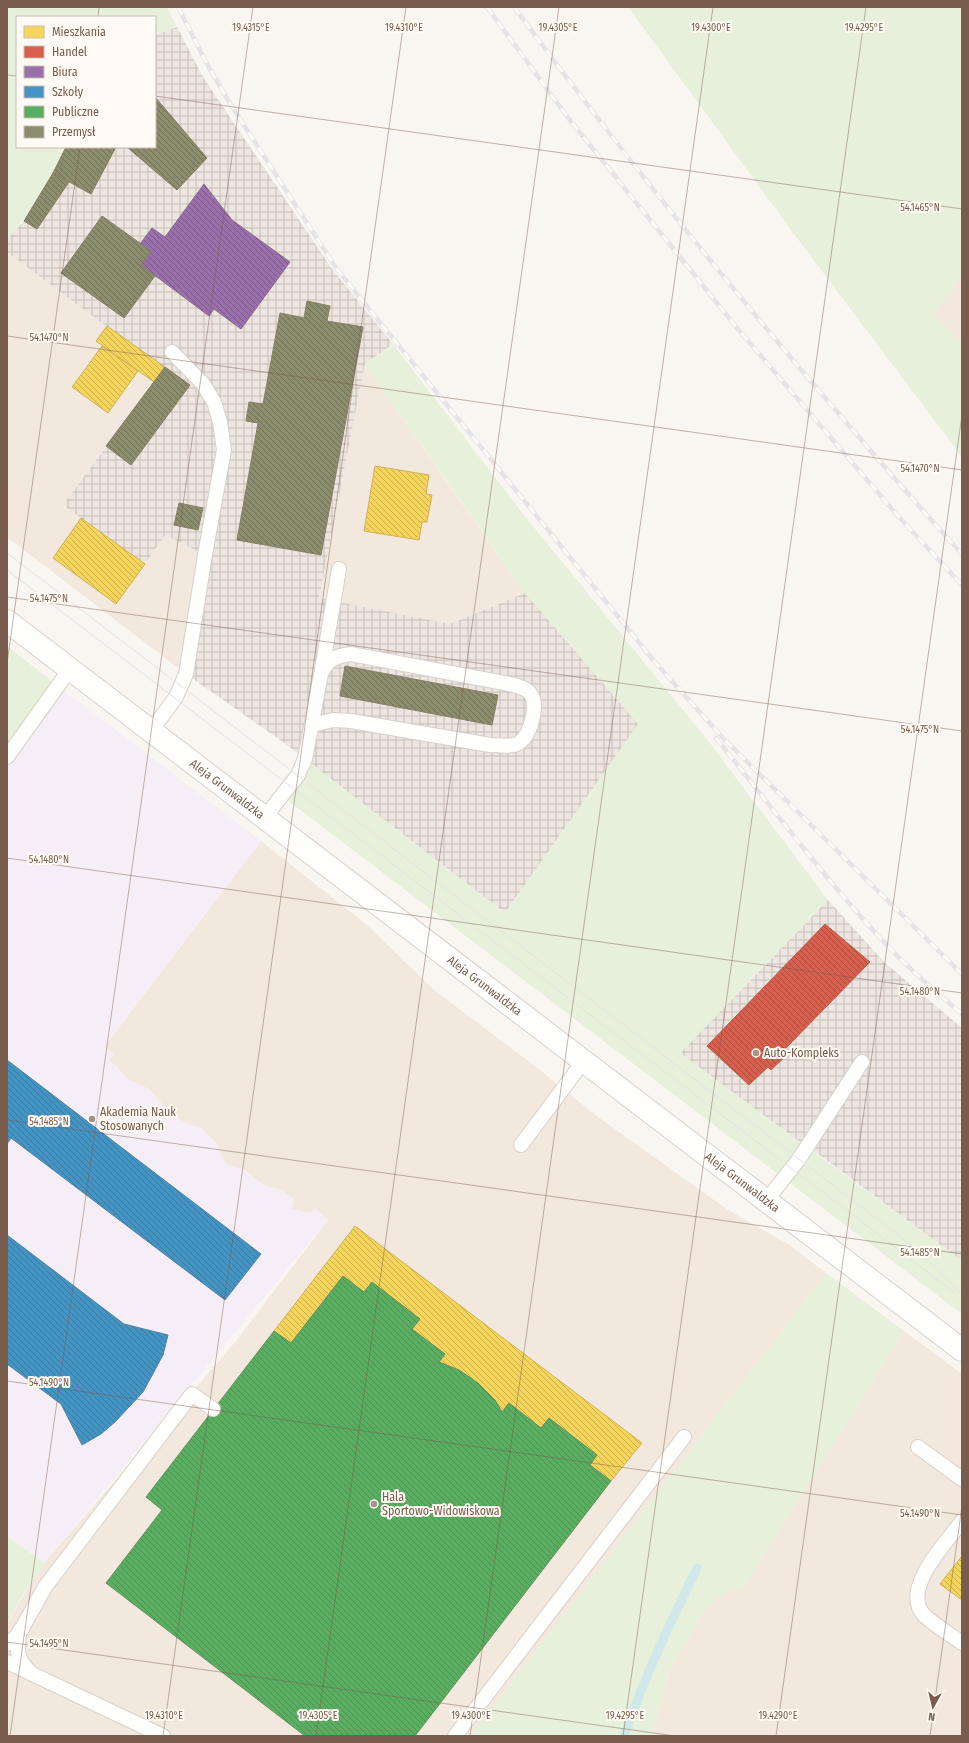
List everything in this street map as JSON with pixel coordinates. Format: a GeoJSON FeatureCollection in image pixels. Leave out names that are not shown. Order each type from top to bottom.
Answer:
{"type":"FeatureCollection","features":[{"type":"Feature","properties":{"kind":"main road","name":"Aleja Grunwaldzka"},"geometry":{"type":"LineString","coordinates":[[7,621],[962,1350]]}},
{"type":"Feature","properties":{"kind":"lane"},"geometry":{"type":"LineString","coordinates":[[151,731],[176,697],[186,674],[224,450],[220,422],[214,402],[203,384],[172,352]]}},
{"type":"Feature","properties":{"kind":"lane"},"geometry":{"type":"LineString","coordinates":[[265,817],[298,775],[304,759],[312,725],[339,569]]}},
{"type":"Feature","properties":{"kind":"lane"},"geometry":{"type":"LineString","coordinates":[[312,725],[333,720],[351,721],[490,745],[508,746],[520,743],[526,736],[532,720],[534,702],[531,694],[526,689],[514,685],[351,654],[331,659],[325,665],[321,674]]}},
{"type":"Feature","properties":{"kind":"lane"},"geometry":{"type":"LineString","coordinates":[[7,757],[70,669]]}},
{"type":"Feature","properties":{"kind":"lane"},"geometry":{"type":"LineString","coordinates":[[521,1145],[583,1062]]}},
{"type":"Feature","properties":{"kind":"lane"},"geometry":{"type":"LineString","coordinates":[[766,1201],[799,1159],[862,1062]]}},
{"type":"Feature","properties":{"kind":"lane"},"geometry":{"type":"LineString","coordinates":[[7,1644],[13,1640],[20,1630],[45,1587],[192,1394],[214,1409]]}},
{"type":"Feature","properties":{"kind":"lane"},"geometry":{"type":"LineString","coordinates":[[454,1736],[684,1437]]}},
{"type":"Feature","properties":{"kind":"lane"},"geometry":{"type":"LineString","coordinates":[[918,1447],[962,1479]]}},
{"type":"Feature","properties":{"kind":"lane"},"geometry":{"type":"LineString","coordinates":[[962,1521],[925,1571],[918,1586],[918,1596],[919,1605],[924,1615],[962,1643]]}},
{"type":"Feature","properties":{"kind":"lane"},"geometry":{"type":"LineString","coordinates":[[20,1630],[18,1655],[23,1665],[32,1674]]}},
{"type":"Feature","properties":{"kind":"lane"},"geometry":{"type":"LineString","coordinates":[[7,1662],[163,1736]]}},
{"type":"Feature","properties":{"kind":"shaded area"},"geometry":{"type":"Polygon","coordinates":[[[177,27],[203,77],[332,269],[393,344],[365,364],[319,598],[450,624],[525,593],[639,724],[505,913],[283,742],[186,674],[205,555],[165,535],[145,564],[63,505],[154,382],[96,341],[106,326],[7,252],[7,239],[24,221],[53,173],[66,148],[156,148],[156,35],[177,27]]]}},
{"type":"Feature","properties":{"kind":"shaded area"},"geometry":{"type":"Polygon","coordinates":[[[7,252],[107,326],[96,341],[154,382],[63,505],[145,564],[165,535],[205,555],[186,674],[7,537],[7,252]]]}},
{"type":"Feature","properties":{"kind":"shaded area"},"geometry":{"type":"Polygon","coordinates":[[[962,274],[962,342],[933,315],[962,274]]]}},
{"type":"Feature","properties":{"kind":"shaded area"},"geometry":{"type":"Polygon","coordinates":[[[365,364],[525,593],[450,624],[319,598],[365,364]]]}},
{"type":"Feature","properties":{"kind":"shaded area","name":"Akademia Nauk Stosowanych"},"geometry":{"type":"Polygon","coordinates":[[[58,686],[261,841],[104,1046],[114,1054],[109,1061],[116,1066],[127,1079],[149,1089],[161,1103],[166,1112],[189,1125],[200,1127],[218,1146],[223,1159],[229,1166],[243,1169],[265,1186],[282,1190],[294,1199],[292,1209],[310,1213],[315,1208],[328,1220],[44,1563],[7,1536],[7,757],[58,686]]]}},
{"type":"Feature","properties":{"kind":"shaded area"},"geometry":{"type":"Polygon","coordinates":[[[261,841],[367,925],[434,990],[535,1066],[598,1117],[728,1210],[788,1244],[826,1273],[470,1736],[7,1736],[7,1625],[20,1601],[44,1563],[236,1341],[328,1220],[310,1213],[292,1209],[292,1205],[282,1190],[265,1186],[243,1169],[229,1167],[223,1159],[218,1146],[200,1127],[189,1125],[166,1112],[161,1103],[149,1089],[127,1079],[116,1066],[109,1061],[104,1047],[261,841]]]}},
{"type":"Feature","properties":{"kind":"shaded area"},"geometry":{"type":"Polygon","coordinates":[[[828,900],[884,962],[962,1028],[962,1261],[680,1053],[828,900]]]}},
{"type":"Feature","properties":{"kind":"shaded area"},"geometry":{"type":"Polygon","coordinates":[[[904,1331],[962,1374],[962,1736],[651,1736],[671,1667],[706,1607],[725,1592],[744,1586],[904,1331]]]}},
{"type":"Feature","properties":{"kind":"green space"},"geometry":{"type":"Polygon","coordinates":[[[7,7],[167,7],[177,27],[156,35],[156,16],[16,16],[16,148],[65,148],[32,207],[7,239],[7,7]]]}},
{"type":"Feature","properties":{"kind":"green space"},"geometry":{"type":"Polygon","coordinates":[[[628,7],[962,7],[962,274],[933,315],[962,342],[962,457],[791,230],[628,7]]]}},
{"type":"Feature","properties":{"kind":"green space"},"geometry":{"type":"Polygon","coordinates":[[[393,344],[523,514],[709,742],[828,900],[680,1053],[962,1261],[962,1314],[282,796],[305,759],[505,913],[638,724],[525,593],[365,364],[393,344]]]}},
{"type":"Feature","properties":{"kind":"green space"},"geometry":{"type":"Polygon","coordinates":[[[7,646],[58,686],[7,757],[7,646]]]}},
{"type":"Feature","properties":{"kind":"green space"},"geometry":{"type":"Polygon","coordinates":[[[826,1273],[904,1331],[744,1586],[725,1592],[706,1607],[671,1667],[651,1736],[470,1736],[826,1273]]]}},
{"type":"Feature","properties":{"kind":"green space"},"geometry":{"type":"Polygon","coordinates":[[[7,1536],[44,1563],[19,1601],[7,1625],[7,1536]]]}},
{"type":"Feature","properties":{"kind":"building: Mieszkania"},"geometry":{"type":"Polygon","coordinates":[[[107,326],[165,367],[154,382],[96,341],[107,326]]]}},
{"type":"Feature","properties":{"kind":"building: Mieszkania"},"geometry":{"type":"Polygon","coordinates":[[[102,346],[138,371],[108,413],[72,387],[102,346]]]}},
{"type":"Feature","properties":{"kind":"building: Mieszkania"},"geometry":{"type":"Polygon","coordinates":[[[375,466],[429,475],[426,494],[432,495],[427,522],[422,522],[419,540],[364,531],[375,466]]]}},
{"type":"Feature","properties":{"kind":"building: Mieszkania"},"geometry":{"type":"Polygon","coordinates":[[[81,518],[145,564],[116,604],[53,558],[81,518]]]}},
{"type":"Feature","properties":{"kind":"building: Mieszkania"},"geometry":{"type":"Polygon","coordinates":[[[355,1226],[642,1443],[611,1481],[590,1465],[597,1455],[549,1418],[541,1428],[509,1403],[502,1412],[495,1400],[478,1383],[459,1370],[439,1362],[445,1354],[412,1329],[420,1319],[372,1282],[364,1292],[343,1276],[291,1343],[274,1331],[355,1226]]]}},
{"type":"Feature","properties":{"kind":"building: Mieszkania"},"geometry":{"type":"Polygon","coordinates":[[[962,1556],[962,1600],[940,1584],[962,1556]]]}},
{"type":"Feature","properties":{"kind":"building: Handel"},"geometry":{"type":"Polygon","coordinates":[[[825,924],[870,962],[785,1049],[789,1053],[771,1070],[768,1067],[749,1085],[707,1046],[825,924]]]}},
{"type":"Feature","properties":{"kind":"building: Biura"},"geometry":{"type":"Polygon","coordinates":[[[204,184],[232,220],[290,262],[241,329],[214,309],[209,316],[141,265],[151,251],[140,244],[152,228],[165,237],[204,184]]]}},
{"type":"Feature","properties":{"kind":"building: Szkoły"},"geometry":{"type":"Polygon","coordinates":[[[7,1060],[261,1254],[225,1300],[11,1138],[7,1144],[7,1060]]]}},
{"type":"Feature","properties":{"kind":"building: Szkoły"},"geometry":{"type":"Polygon","coordinates":[[[7,1235],[124,1324],[168,1335],[163,1355],[143,1392],[115,1422],[101,1434],[82,1445],[61,1404],[7,1364],[7,1235]]]}},
{"type":"Feature","properties":{"kind":"building: Publiczne","name":"Hala Sportowo-Widowiskowa"},"geometry":{"type":"Polygon","coordinates":[[[343,1276],[364,1292],[372,1282],[420,1319],[412,1329],[445,1354],[439,1362],[459,1370],[478,1383],[495,1400],[502,1412],[509,1403],[541,1428],[549,1418],[597,1455],[590,1465],[611,1481],[415,1736],[305,1736],[106,1583],[162,1510],[146,1497],[274,1331],[291,1343],[343,1276]]]}},
{"type":"Feature","properties":{"kind":"building: Przemysł"},"geometry":{"type":"Polygon","coordinates":[[[156,98],[207,158],[177,190],[128,148],[156,148],[156,98]]]}},
{"type":"Feature","properties":{"kind":"building: Przemysł"},"geometry":{"type":"Polygon","coordinates":[[[66,148],[115,148],[91,194],[53,173],[66,148]]]}},
{"type":"Feature","properties":{"kind":"building: Przemysł"},"geometry":{"type":"Polygon","coordinates":[[[53,173],[69,182],[37,229],[24,221],[53,173]]]}},
{"type":"Feature","properties":{"kind":"building: Przemysł"},"geometry":{"type":"Polygon","coordinates":[[[102,216],[151,251],[141,265],[155,276],[124,318],[61,273],[102,216]]]}},
{"type":"Feature","properties":{"kind":"building: Przemysł"},"geometry":{"type":"Polygon","coordinates":[[[307,301],[330,306],[327,321],[363,327],[321,555],[237,540],[258,423],[246,421],[249,402],[263,404],[280,313],[304,318],[307,301]]]}},
{"type":"Feature","properties":{"kind":"building: Przemysł"},"geometry":{"type":"Polygon","coordinates":[[[165,367],[190,385],[131,465],[106,446],[165,367]]]}},
{"type":"Feature","properties":{"kind":"building: Przemysł"},"geometry":{"type":"Polygon","coordinates":[[[179,503],[203,508],[198,530],[174,525],[179,503]]]}},
{"type":"Feature","properties":{"kind":"building: Przemysł"},"geometry":{"type":"Polygon","coordinates":[[[345,666],[498,695],[492,725],[340,696],[345,666]]]}},
{"type":"Feature","properties":{"kind":"waterway"},"geometry":{"type":"LineString","coordinates":[[624,1736],[658,1651],[697,1568]]}},
{"type":"Feature","properties":{"kind":"tram line"},"geometry":{"type":"LineString","coordinates":[[7,553],[893,1231],[919,1252],[962,1294]]}},
{"type":"Feature","properties":{"kind":"tram line"},"geometry":{"type":"LineString","coordinates":[[7,570],[955,1293]]}},
{"type":"Feature","properties":{"kind":"railway"},"geometry":{"type":"LineString","coordinates":[[178,7],[207,64],[231,105],[336,268],[654,661],[722,737],[962,974]]}},
{"type":"Feature","properties":{"kind":"railway"},"geometry":{"type":"LineString","coordinates":[[487,7],[569,119],[737,328],[898,516],[962,585]]}},
{"type":"Feature","properties":{"kind":"railway"},"geometry":{"type":"LineString","coordinates":[[514,7],[630,160],[710,260],[833,407],[913,500],[962,554]]}},
{"type":"Feature","properties":{"kind":"railway"},"geometry":{"type":"LineString","coordinates":[[716,738],[840,893],[862,918],[903,961],[962,1014]]}},
{"type":"Feature","properties":{"kind":"place","name":"Auto-Kompleks"},"geometry":{"type":"Point","coordinates":[756,1053]}},
{"type":"Feature","properties":{"kind":"place","name":"Akademia Nauk Stosowanych"},"geometry":{"type":"Point","coordinates":[92,1119]}},
{"type":"Feature","properties":{"kind":"place","name":"Hala Sportowo-Widowiskowa"},"geometry":{"type":"Point","coordinates":[374,1504]}}]}
